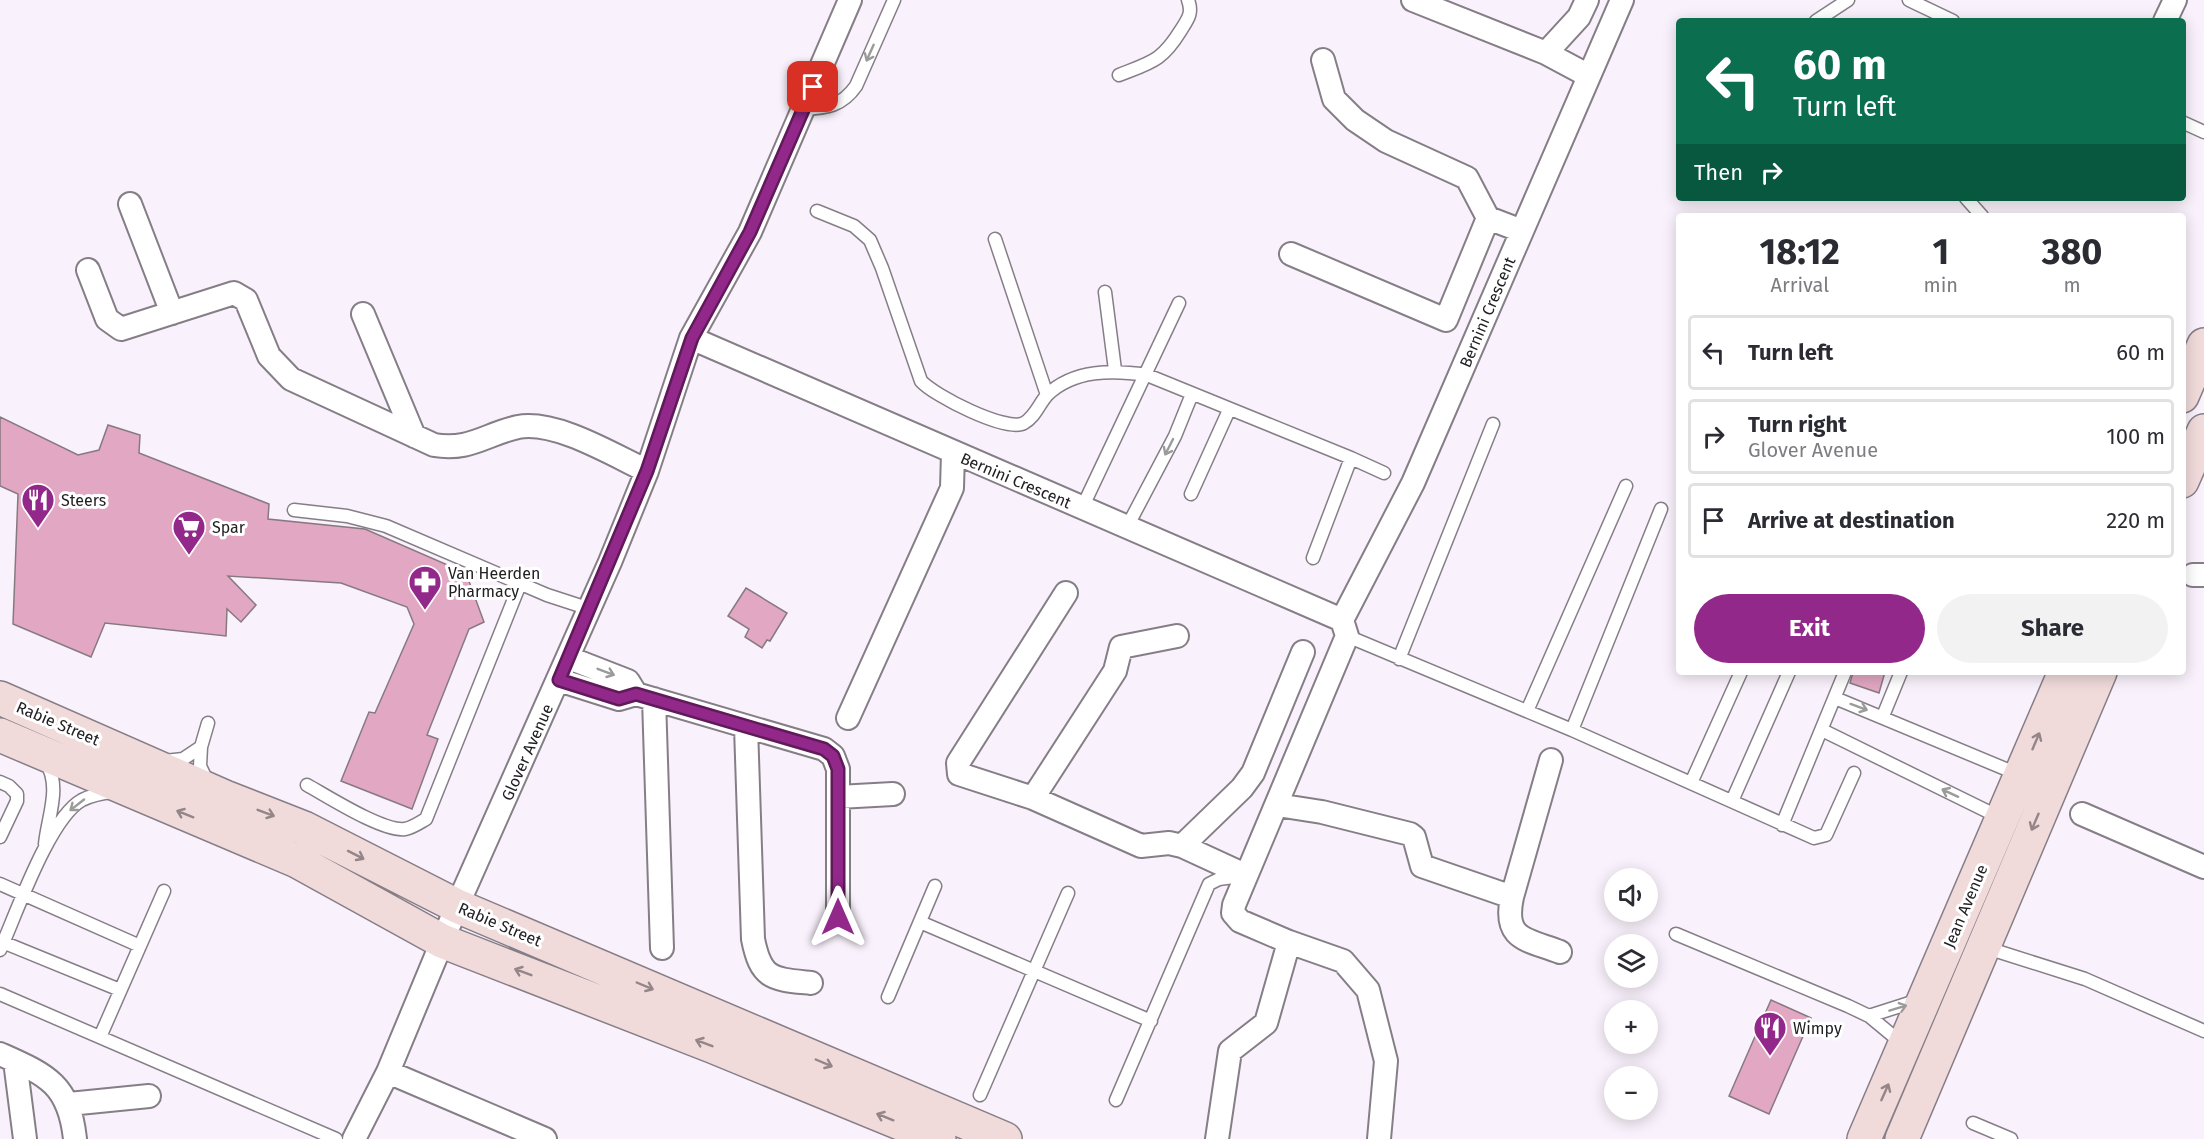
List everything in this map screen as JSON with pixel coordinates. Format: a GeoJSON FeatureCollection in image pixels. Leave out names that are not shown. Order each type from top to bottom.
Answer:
{"type":"FeatureCollection","features":[{"type":"Feature","properties":{"kind":"main road"},"geometry":{"type":"LineString","coordinates":[[2186,472],[2204,431]]}},
{"type":"Feature","properties":{"kind":"main road","name":"Jean Avenue"},"geometry":{"type":"LineString","coordinates":[[1864,1139],[2064,675]]}},
{"type":"Feature","properties":{"kind":"main road","name":"Jean Avenue"},"geometry":{"type":"LineString","coordinates":[[1902,1139],[2099,675]]}},
{"type":"Feature","properties":{"kind":"main road","name":"Rabie Street"},"geometry":{"type":"LineString","coordinates":[[0,698],[225,797],[304,828],[457,906],[1005,1139]]}},
{"type":"Feature","properties":{"kind":"main road","name":"Rabie Street"},"geometry":{"type":"LineString","coordinates":[[0,735],[297,861],[442,941],[712,1046],[939,1139]]}},
{"type":"Feature","properties":{"kind":"main road"},"geometry":{"type":"LineString","coordinates":[[1905,1046],[1914,1046],[1922,1039],[1959,957],[1982,946]]}},
{"type":"Feature","properties":{"kind":"street","name":"Glover Avenue"},"geometry":{"type":"LineString","coordinates":[[354,1139],[388,1071],[457,906],[590,609],[647,471],[692,338],[750,232],[850,0]]}},
{"type":"Feature","properties":{"kind":"street"},"geometry":{"type":"LineString","coordinates":[[1413,0],[1546,53],[1589,76]]}},
{"type":"Feature","properties":{"kind":"street"},"geometry":{"type":"LineString","coordinates":[[1546,53],[1580,17],[1587,0]]}},
{"type":"Feature","properties":{"kind":"street","name":"Bernini Crescent"},"geometry":{"type":"LineString","coordinates":[[1289,942],[1240,921],[1233,913],[1234,905],[1277,805],[1344,628],[1413,483],[1622,0]]}},
{"type":"Feature","properties":{"kind":"street"},"geometry":{"type":"LineString","coordinates":[[2166,18],[2175,0]]}},
{"type":"Feature","properties":{"kind":"street"},"geometry":{"type":"LineString","coordinates":[[1323,60],[1334,99],[1355,120],[1386,141],[1467,178],[1488,218],[1522,231]]}},
{"type":"Feature","properties":{"kind":"street"},"geometry":{"type":"LineString","coordinates":[[130,204],[172,313]]}},
{"type":"Feature","properties":{"kind":"street"},"geometry":{"type":"LineString","coordinates":[[1291,254],[1446,320],[1488,218]]}},
{"type":"Feature","properties":{"kind":"street"},"geometry":{"type":"LineString","coordinates":[[88,270],[107,319],[116,327],[127,328],[234,293],[242,295],[269,356],[291,379],[414,436],[449,447],[468,446],[519,427],[540,427],[558,430],[647,471]]}},
{"type":"Feature","properties":{"kind":"street"},"geometry":{"type":"LineString","coordinates":[[363,314],[414,436]]}},
{"type":"Feature","properties":{"kind":"street","name":"Bernini Crescent"},"geometry":{"type":"LineString","coordinates":[[692,338],[1127,527],[1344,628]]}},
{"type":"Feature","properties":{"kind":"street"},"geometry":{"type":"LineString","coordinates":[[848,718],[952,488],[953,453]]}},
{"type":"Feature","properties":{"kind":"street"},"geometry":{"type":"LineString","coordinates":[[1066,593],[956,770],[959,774],[1033,798],[1142,846],[1169,843],[1182,846],[1245,875]]}},
{"type":"Feature","properties":{"kind":"street"},"geometry":{"type":"LineString","coordinates":[[1033,798],[1115,671],[1121,647],[1177,636]]}},
{"type":"Feature","properties":{"kind":"street"},"geometry":{"type":"LineString","coordinates":[[1182,846],[1242,788],[1253,773],[1303,652]]}},
{"type":"Feature","properties":{"kind":"street"},"geometry":{"type":"LineString","coordinates":[[569,658],[628,681],[645,697],[662,948]]}},
{"type":"Feature","properties":{"kind":"street"},"geometry":{"type":"LineString","coordinates":[[559,680],[619,699],[645,697],[824,749],[833,756],[838,769],[838,917]]}},
{"type":"Feature","properties":{"kind":"street"},"geometry":{"type":"LineString","coordinates":[[747,727],[753,939],[758,960],[765,973],[776,980],[811,983]]}},
{"type":"Feature","properties":{"kind":"street"},"geometry":{"type":"LineString","coordinates":[[1551,760],[1509,910],[1511,928],[1516,936],[1560,952]]}},
{"type":"Feature","properties":{"kind":"street"},"geometry":{"type":"LineString","coordinates":[[838,797],[893,794]]}},
{"type":"Feature","properties":{"kind":"street"},"geometry":{"type":"LineString","coordinates":[[1277,805],[1322,812],[1410,834],[1414,837],[1422,866],[1512,897]]}},
{"type":"Feature","properties":{"kind":"street"},"geometry":{"type":"LineString","coordinates":[[2082,814],[2204,867]]}},
{"type":"Feature","properties":{"kind":"street"},"geometry":{"type":"LineString","coordinates":[[1217,1139],[1230,1051],[1266,1023],[1289,942],[1343,961],[1368,990],[1386,1061],[1379,1139]]}},
{"type":"Feature","properties":{"kind":"street"},"geometry":{"type":"LineString","coordinates":[[8,1058],[35,1070],[52,1082],[69,1104],[75,1139]]}},
{"type":"Feature","properties":{"kind":"street"},"geometry":{"type":"LineString","coordinates":[[8,1058],[25,1139]]}},
{"type":"Feature","properties":{"kind":"street"},"geometry":{"type":"LineString","coordinates":[[388,1071],[405,1081],[545,1139]]}},
{"type":"Feature","properties":{"kind":"street"},"geometry":{"type":"LineString","coordinates":[[69,1104],[149,1096]]}},
{"type":"Feature","properties":{"kind":"lane"},"geometry":{"type":"LineString","coordinates":[[803,109],[839,104],[847,98],[856,86],[894,0]]}},
{"type":"Feature","properties":{"kind":"lane"},"geometry":{"type":"LineString","coordinates":[[1119,75],[1153,61],[1170,48],[1190,16],[1188,0]]}},
{"type":"Feature","properties":{"kind":"lane"},"geometry":{"type":"LineString","coordinates":[[1821,18],[1848,0]]}},
{"type":"Feature","properties":{"kind":"lane"},"geometry":{"type":"LineString","coordinates":[[1909,0],[1947,18]]}},
{"type":"Feature","properties":{"kind":"lane"},"geometry":{"type":"LineString","coordinates":[[2186,124],[2204,132]]}},
{"type":"Feature","properties":{"kind":"lane"},"geometry":{"type":"LineString","coordinates":[[1969,201],[1979,213]]}},
{"type":"Feature","properties":{"kind":"lane"},"geometry":{"type":"LineString","coordinates":[[817,211],[854,226],[870,240],[882,268],[915,365],[928,390],[1011,426],[1023,424],[1034,414],[1047,395],[1073,380],[1115,370],[1147,375],[1384,473]]}},
{"type":"Feature","properties":{"kind":"lane"},"geometry":{"type":"LineString","coordinates":[[995,239],[1047,395]]}},
{"type":"Feature","properties":{"kind":"lane"},"geometry":{"type":"LineString","coordinates":[[1105,292],[1115,370]]}},
{"type":"Feature","properties":{"kind":"lane"},"geometry":{"type":"LineString","coordinates":[[1082,508],[1147,375],[1179,303]]}},
{"type":"Feature","properties":{"kind":"lane"},"geometry":{"type":"LineString","coordinates":[[1127,527],[1175,436],[1192,394]]}},
{"type":"Feature","properties":{"kind":"lane"},"geometry":{"type":"LineString","coordinates":[[1191,494],[1230,410]]}},
{"type":"Feature","properties":{"kind":"lane"},"geometry":{"type":"LineString","coordinates":[[1399,659],[1493,424]]}},
{"type":"Feature","properties":{"kind":"lane"},"geometry":{"type":"LineString","coordinates":[[1312,558],[1351,458]]}},
{"type":"Feature","properties":{"kind":"lane"},"geometry":{"type":"LineString","coordinates":[[1527,711],[1626,486]]}},
{"type":"Feature","properties":{"kind":"lane"},"geometry":{"type":"LineString","coordinates":[[1572,730],[1661,509]]}},
{"type":"Feature","properties":{"kind":"lane"},"geometry":{"type":"LineString","coordinates":[[294,510],[346,516],[386,526],[520,584],[590,609]]}},
{"type":"Feature","properties":{"kind":"lane"},"geometry":{"type":"LineString","coordinates":[[307,785],[346,808],[393,829],[405,829],[426,819],[520,584]]}},
{"type":"Feature","properties":{"kind":"lane"},"geometry":{"type":"LineString","coordinates":[[1344,628],[1399,659],[1572,730],[1814,838],[1827,835],[1854,773]]}},
{"type":"Feature","properties":{"kind":"lane"},"geometry":{"type":"LineString","coordinates":[[1691,783],[1740,675]]}},
{"type":"Feature","properties":{"kind":"lane"},"geometry":{"type":"LineString","coordinates":[[1732,801],[1788,675]]}},
{"type":"Feature","properties":{"kind":"lane"},"geometry":{"type":"LineString","coordinates":[[1782,825],[1844,675]]}},
{"type":"Feature","properties":{"kind":"lane"},"geometry":{"type":"LineString","coordinates":[[1883,716],[1900,675]]}},
{"type":"Feature","properties":{"kind":"lane"},"geometry":{"type":"LineString","coordinates":[[1835,698],[1883,716],[1929,739],[2021,775]]}},
{"type":"Feature","properties":{"kind":"lane"},"geometry":{"type":"LineString","coordinates":[[208,723],[201,747],[200,766],[205,779],[225,797]]}},
{"type":"Feature","properties":{"kind":"lane"},"geometry":{"type":"LineString","coordinates":[[1822,730],[2002,818]]}},
{"type":"Feature","properties":{"kind":"lane"},"geometry":{"type":"LineString","coordinates":[[106,744],[171,761],[183,759],[201,747]]}},
{"type":"Feature","properties":{"kind":"lane"},"geometry":{"type":"LineString","coordinates":[[40,753],[54,781],[54,796],[44,849]]}},
{"type":"Feature","properties":{"kind":"lane"},"geometry":{"type":"LineString","coordinates":[[0,782],[9,786],[17,794],[17,801],[0,837]]}},
{"type":"Feature","properties":{"kind":"lane"},"geometry":{"type":"LineString","coordinates":[[120,990],[1,945],[25,896],[44,849],[66,814],[80,801],[99,793],[129,791]]}},
{"type":"Feature","properties":{"kind":"lane"},"geometry":{"type":"LineString","coordinates":[[1116,1100],[1209,884],[1219,879],[1245,875]]}},
{"type":"Feature","properties":{"kind":"lane"},"geometry":{"type":"LineString","coordinates":[[0,884],[140,946]]}},
{"type":"Feature","properties":{"kind":"lane"},"geometry":{"type":"LineString","coordinates":[[888,997],[935,885]]}},
{"type":"Feature","properties":{"kind":"lane"},"geometry":{"type":"LineString","coordinates":[[100,1037],[164,891]]}},
{"type":"Feature","properties":{"kind":"lane"},"geometry":{"type":"LineString","coordinates":[[980,1095],[1068,893]]}},
{"type":"Feature","properties":{"kind":"lane"},"geometry":{"type":"LineString","coordinates":[[920,922],[1150,1022]]}},
{"type":"Feature","properties":{"kind":"lane"},"geometry":{"type":"LineString","coordinates":[[1676,934],[1869,1016],[1905,1046]]}},
{"type":"Feature","properties":{"kind":"lane"},"geometry":{"type":"LineString","coordinates":[[1982,946],[2085,979],[2204,1031]]}},
{"type":"Feature","properties":{"kind":"lane"},"geometry":{"type":"LineString","coordinates":[[0,994],[336,1139]]}},
{"type":"Feature","properties":{"kind":"lane"},"geometry":{"type":"LineString","coordinates":[[1869,1016],[1926,998]]}},
{"type":"Feature","properties":{"kind":"lane"},"geometry":{"type":"LineString","coordinates":[[1973,1123],[2011,1139]]}},
{"type":"Feature","properties":{"kind":"building"},"geometry":{"type":"Polygon","coordinates":[[[0,417],[78,455],[99,450],[108,425],[140,435],[139,453],[269,504],[268,519],[365,529],[466,573],[484,622],[469,629],[427,735],[438,739],[412,809],[341,781],[369,712],[375,713],[414,624],[407,607],[341,583],[228,576],[256,605],[241,622],[227,609],[226,636],[105,623],[91,657],[13,624],[18,494],[0,486],[0,417]]]}},
{"type":"Feature","properties":{"kind":"building"},"geometry":{"type":"Polygon","coordinates":[[[746,588],[787,613],[770,641],[767,640],[762,648],[745,637],[749,629],[728,616],[746,588]]]}},
{"type":"Feature","properties":{"kind":"building"},"geometry":{"type":"Polygon","coordinates":[[[1852,675],[1884,675],[1879,693],[1850,683],[1852,675]]]}},
{"type":"Feature","properties":{"kind":"building","name":"Wimpy"},"geometry":{"type":"Polygon","coordinates":[[[1771,1000],[1811,1018],[1769,1114],[1729,1096],[1771,1000]]]}},
{"type":"Feature","properties":{"kind":"place","name":"Steers"},"geometry":{"type":"Point","coordinates":[38,529]}},
{"type":"Feature","properties":{"kind":"place","name":"Spar"},"geometry":{"type":"Point","coordinates":[189,556]}},
{"type":"Feature","properties":{"kind":"place","name":"Van Heerden Pharmacy"},"geometry":{"type":"Point","coordinates":[425,611]}},
{"type":"Feature","properties":{"kind":"place","name":"Wimpy"},"geometry":{"type":"Point","coordinates":[1770,1057]}},
{"type":"Feature","properties":{"kind":"route"},"geometry":{"type":"LineString","coordinates":[[813,87],[750,232],[692,338],[647,471],[559,680],[619,699],[636,694],[824,749],[833,756],[838,769],[838,917]]}}]}
